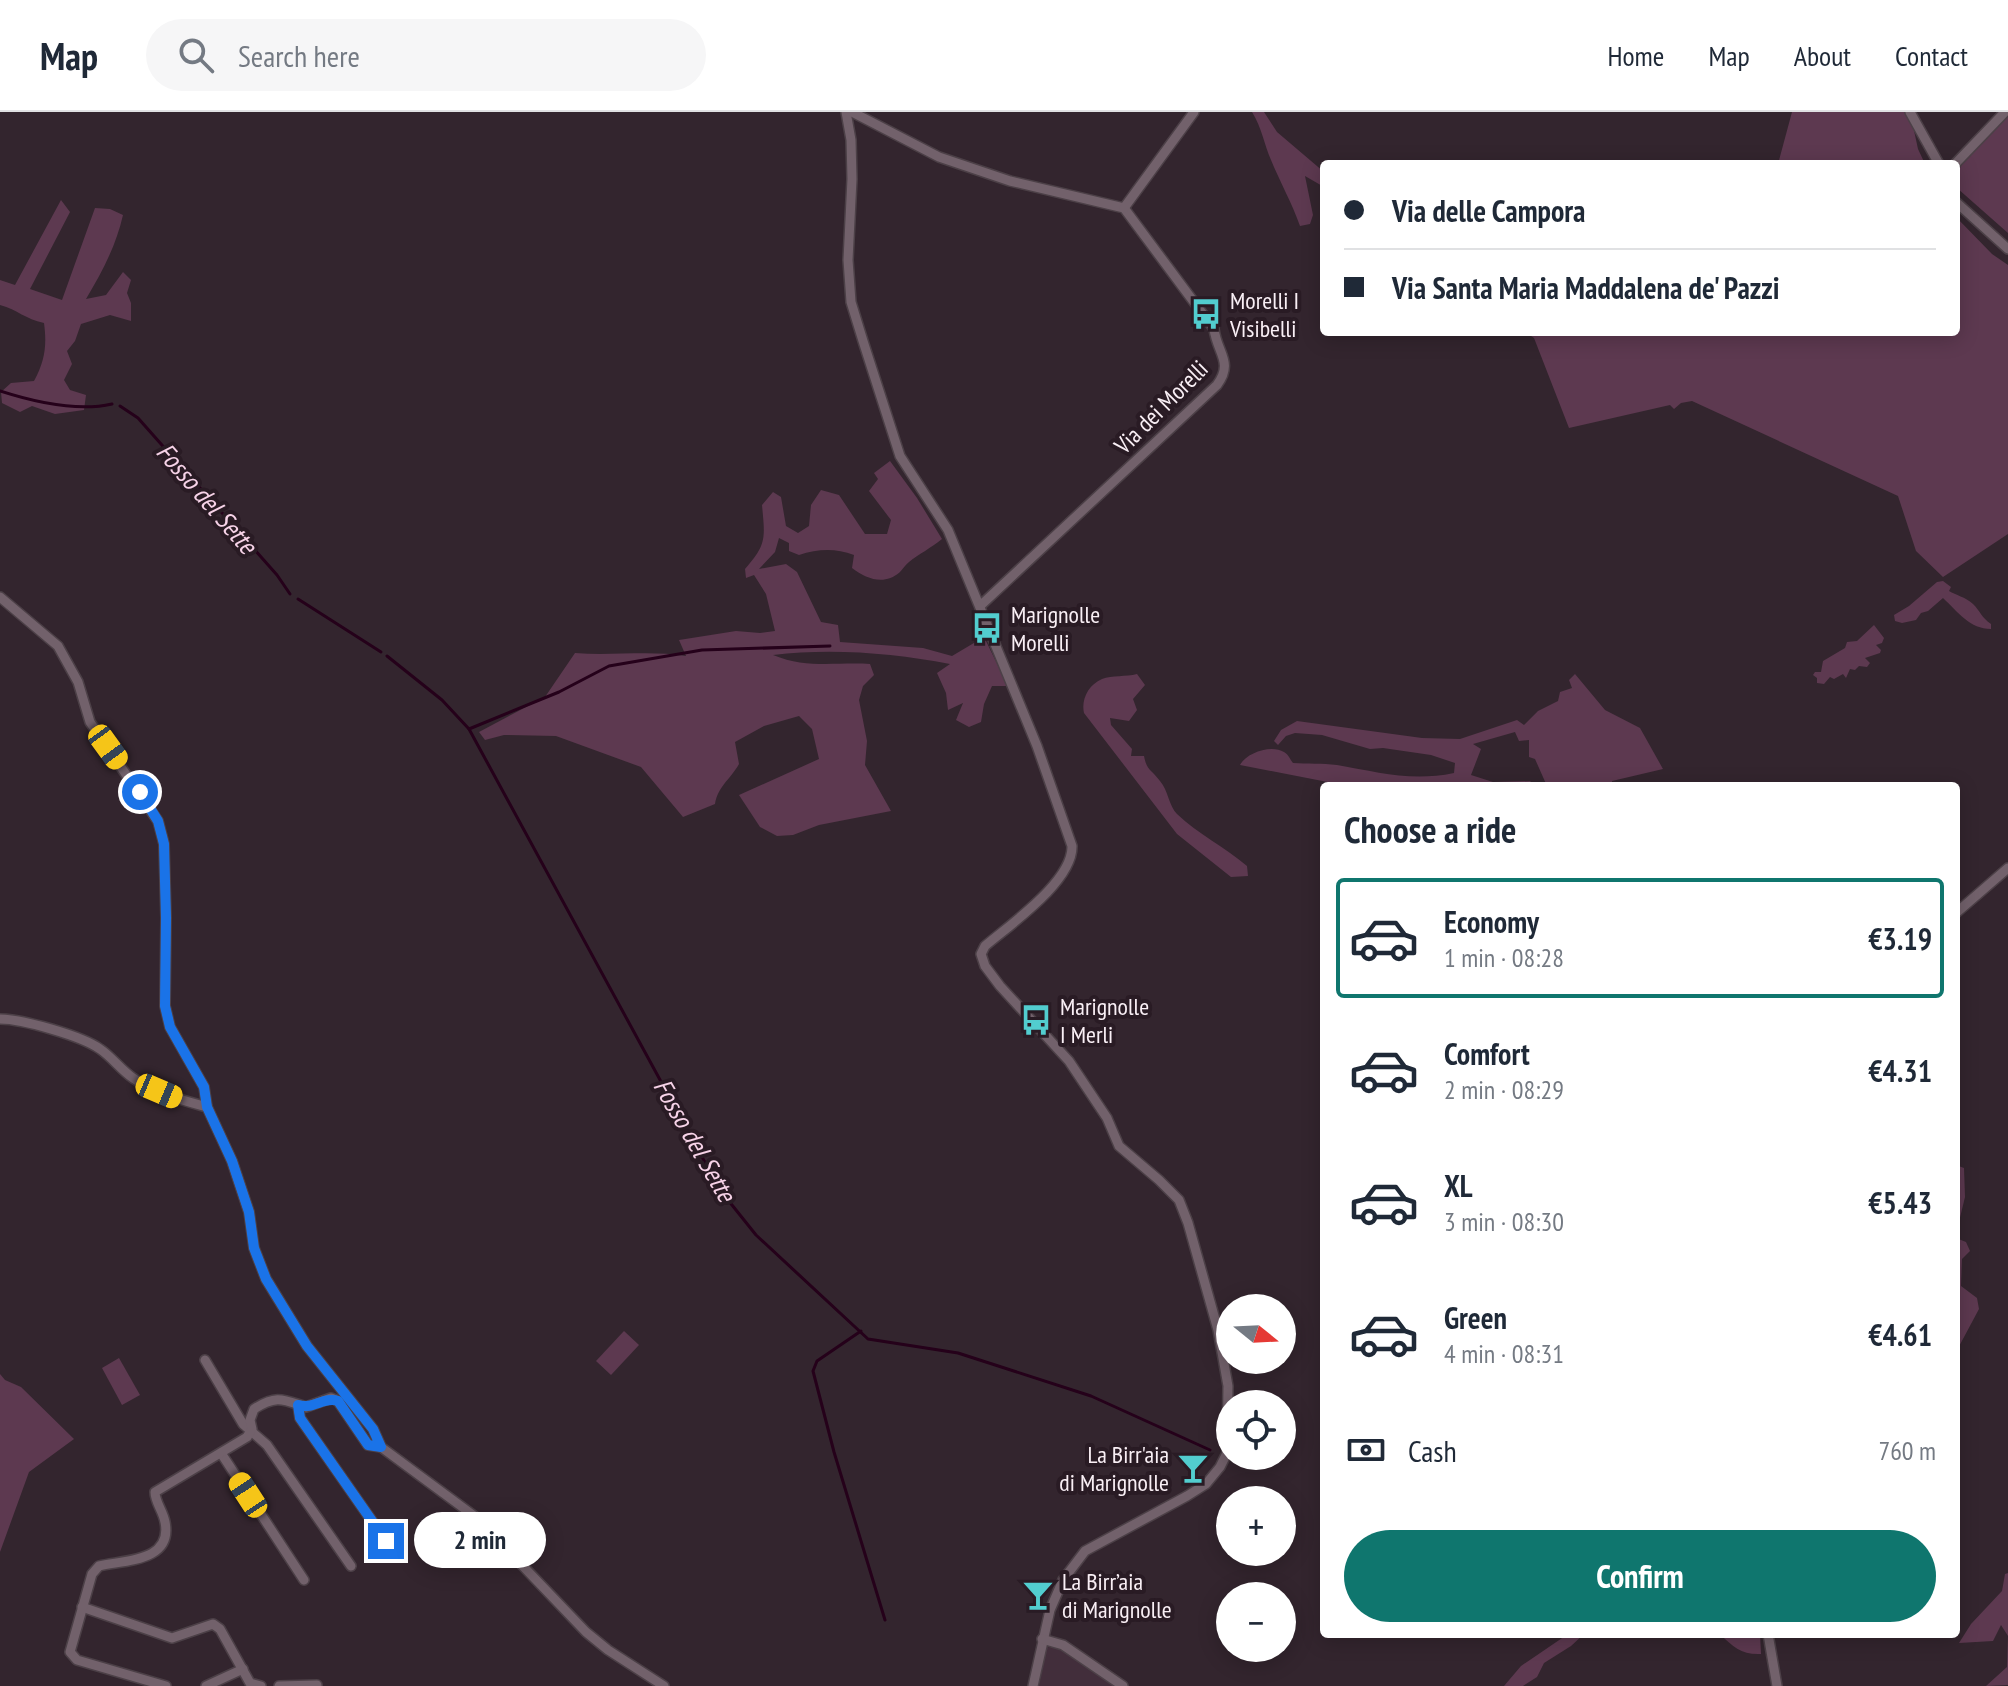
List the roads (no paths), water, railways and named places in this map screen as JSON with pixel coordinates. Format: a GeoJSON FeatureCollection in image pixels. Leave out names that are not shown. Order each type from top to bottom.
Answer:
{"type":"FeatureCollection","features":[{"type":"Feature","properties":{"kind":"street"},"geometry":{"type":"LineString","coordinates":[[1033,1686],[1042,1639],[1063,1580],[1085,1551],[1187,1496],[1206,1484],[1220,1467],[1227,1453],[1228,1386],[1218,1330],[1179,1200],[1119,1146],[1107,1118],[1069,1061],[1000,986],[985,966],[981,954],[985,946],[1038,901],[1067,867],[1073,856],[1072,846],[1037,746],[948,530],[900,456],[851,302],[848,260],[849,112],[939,157],[1010,181],[1124,208],[1194,112]]}},
{"type":"Feature","properties":{"kind":"street"},"geometry":{"type":"LineString","coordinates":[[1910,112],[1937,160]]}},
{"type":"Feature","properties":{"kind":"street"},"geometry":{"type":"LineString","coordinates":[[1959,160],[2005,112]]}},
{"type":"Feature","properties":{"kind":"street"},"geometry":{"type":"LineString","coordinates":[[1960,206],[2008,249]]}},
{"type":"Feature","properties":{"kind":"street","name":"Via dei Morelli"},"geometry":{"type":"LineString","coordinates":[[980,606],[1184,418],[1225,373],[1226,367],[1214,329],[1124,208]]}},
{"type":"Feature","properties":{"kind":"street"},"geometry":{"type":"LineString","coordinates":[[0,597],[58,646],[78,682],[90,722],[158,821],[165,864],[167,1018],[178,1045],[204,1087],[207,1107],[237,1174],[249,1212],[254,1248],[266,1279],[307,1346],[373,1429],[381,1447]]}},
{"type":"Feature","properties":{"kind":"street"},"geometry":{"type":"LineString","coordinates":[[1960,910],[2008,868]]}},
{"type":"Feature","properties":{"kind":"street"},"geometry":{"type":"LineString","coordinates":[[0,1019],[11,1019],[60,1033],[99,1048],[133,1078],[178,1099],[207,1107]]}},
{"type":"Feature","properties":{"kind":"street"},"geometry":{"type":"LineString","coordinates":[[205,1360],[243,1424],[267,1445],[351,1566]]}},
{"type":"Feature","properties":{"kind":"street"},"geometry":{"type":"LineString","coordinates":[[166,1686],[73,1658],[70,1652],[92,1574],[99,1566],[138,1560],[159,1548],[166,1539],[165,1523],[154,1497],[155,1492],[247,1437],[252,1429],[250,1420],[254,1409],[270,1400],[290,1399],[306,1407],[331,1398],[338,1401],[368,1445],[381,1447],[477,1518],[586,1632],[664,1686]]}},
{"type":"Feature","properties":{"kind":"street"},"geometry":{"type":"LineString","coordinates":[[298,1405],[300,1418],[386,1541]]}},
{"type":"Feature","properties":{"kind":"street"},"geometry":{"type":"LineString","coordinates":[[221,1453],[304,1580]]}},
{"type":"Feature","properties":{"kind":"street"},"geometry":{"type":"LineString","coordinates":[[82,1607],[172,1638],[213,1624],[220,1629],[250,1683],[261,1686]]}},
{"type":"Feature","properties":{"kind":"street"},"geometry":{"type":"LineString","coordinates":[[1769,1638],[1777,1686]]}},
{"type":"Feature","properties":{"kind":"street"},"geometry":{"type":"LineString","coordinates":[[1042,1639],[1063,1645],[1123,1686]]}},
{"type":"Feature","properties":{"kind":"street"},"geometry":{"type":"LineString","coordinates":[[206,1686],[243,1669]]}},
{"type":"Feature","properties":{"kind":"street"},"geometry":{"type":"LineString","coordinates":[[279,1686],[317,1685]]}},
{"type":"Feature","properties":{"kind":"waterway","name":"Fosso del Sette"},"geometry":{"type":"LineString","coordinates":[[0,391],[56,405],[85,407],[112,404]]}},
{"type":"Feature","properties":{"kind":"waterway","name":"Fosso del Sette"},"geometry":{"type":"LineString","coordinates":[[120,406],[138,418],[277,575],[290,594]]}},
{"type":"Feature","properties":{"kind":"waterway","name":"Fosso del Sette"},"geometry":{"type":"LineString","coordinates":[[298,599],[381,652]]}},
{"type":"Feature","properties":{"kind":"waterway"},"geometry":{"type":"LineString","coordinates":[[469,729],[559,692],[609,666],[702,650],[830,646]]}},
{"type":"Feature","properties":{"kind":"waterway","name":"Fosso del Sette"},"geometry":{"type":"LineString","coordinates":[[387,656],[442,700],[469,729],[720,1190],[756,1235],[868,1339],[958,1353],[1091,1396],[1210,1450]]}},
{"type":"Feature","properties":{"kind":"waterway"},"geometry":{"type":"LineString","coordinates":[[861,1331],[817,1361],[813,1371],[885,1620]]}},
{"type":"Feature","properties":{"kind":"place","name":"Morelli I Visibelli"},"geometry":{"type":"Point","coordinates":[1206,314]}},
{"type":"Feature","properties":{"kind":"place","name":"Marignolle Morelli"},"geometry":{"type":"Point","coordinates":[987,628]}},
{"type":"Feature","properties":{"kind":"place","name":"Marignolle I Merli"},"geometry":{"type":"Point","coordinates":[1036,1020]}},
{"type":"Feature","properties":{"kind":"place","name":"La Birr'aia di Marignolle"},"geometry":{"type":"Point","coordinates":[1193,1468]}},
{"type":"Feature","properties":{"kind":"place","name":"La Birr’aia di Marignolle"},"geometry":{"type":"Point","coordinates":[1038,1595]}}]}
